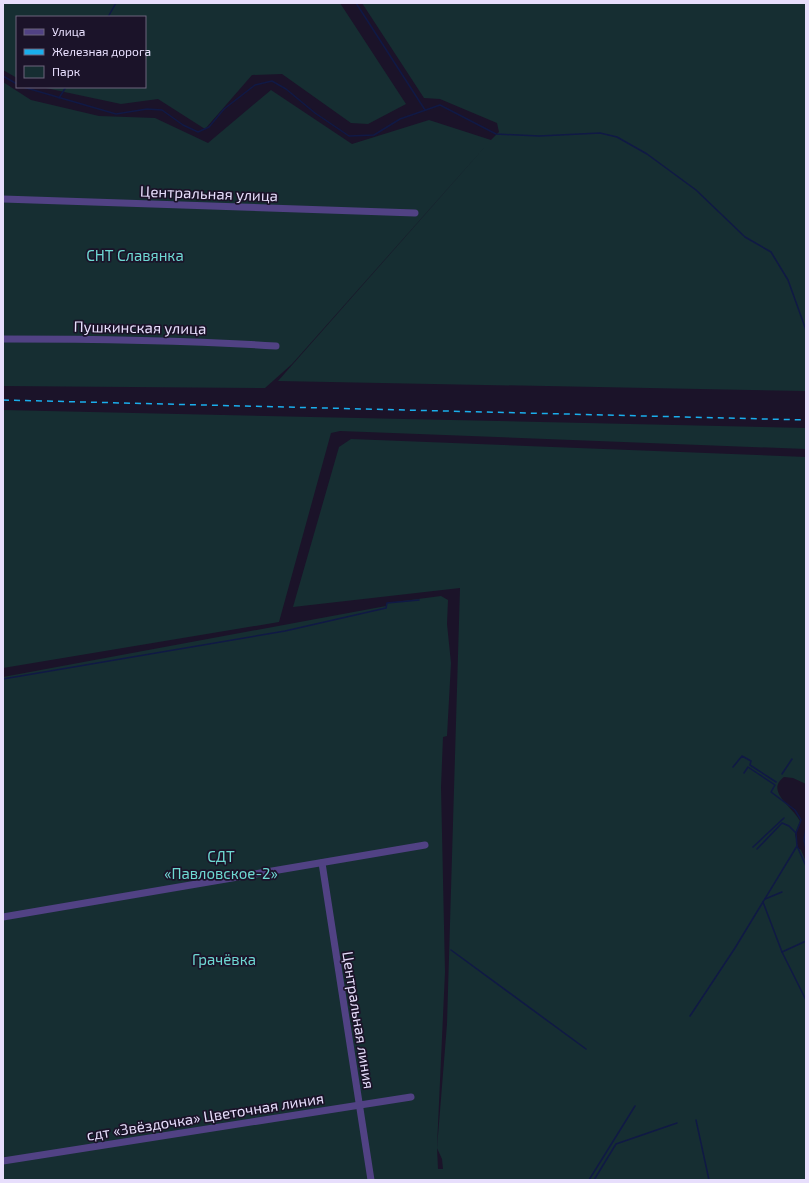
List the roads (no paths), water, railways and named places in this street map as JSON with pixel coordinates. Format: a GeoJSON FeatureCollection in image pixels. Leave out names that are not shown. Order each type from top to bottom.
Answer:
{"type":"FeatureCollection","features":[{"type":"Feature","properties":{"kind":"street","name":"Центральная улица"},"geometry":{"type":"LineString","coordinates":[[3,199],[415,213]]}},
{"type":"Feature","properties":{"kind":"street","name":"Пушкинская улица"},"geometry":{"type":"LineString","coordinates":[[3,339],[83,338],[214,342],[276,346]]}},
{"type":"Feature","properties":{"kind":"street"},"geometry":{"type":"LineString","coordinates":[[3,917],[425,845]]}},
{"type":"Feature","properties":{"kind":"street","name":"Центральная линия"},"geometry":{"type":"LineString","coordinates":[[322,863],[371,1180]]}},
{"type":"Feature","properties":{"kind":"street","name":"сдт «Звёздочка» Цветочная линия"},"geometry":{"type":"LineString","coordinates":[[3,1161],[411,1097]]}},
{"type":"Feature","properties":{"kind":"waterway"},"geometry":{"type":"LineString","coordinates":[[109,16],[116,3]]}},
{"type":"Feature","properties":{"kind":"waterway"},"geometry":{"type":"LineString","coordinates":[[356,3],[425,110]]}},
{"type":"Feature","properties":{"kind":"waterway"},"geometry":{"type":"LineString","coordinates":[[3,76],[16,83]]}},
{"type":"Feature","properties":{"kind":"waterway"},"geometry":{"type":"LineString","coordinates":[[26,88],[116,114],[147,109],[162,110],[183,125],[198,132],[209,127],[224,109],[255,85],[272,81],[286,89],[315,113],[349,136],[374,135],[400,119],[440,105],[496,134],[539,136],[600,133],[617,137],[647,154],[696,190],[745,237],[771,252],[788,280],[806,330]]}},
{"type":"Feature","properties":{"kind":"waterway"},"geometry":{"type":"LineString","coordinates":[[59,98],[65,88]]}},
{"type":"Feature","properties":{"kind":"waterway"},"geometry":{"type":"LineString","coordinates":[[3,679],[285,631],[386,608],[387,603],[419,600]]}},
{"type":"Feature","properties":{"kind":"waterway"},"geometry":{"type":"LineString","coordinates":[[733,767],[742,756],[751,761],[750,765],[776,782]]}},
{"type":"Feature","properties":{"kind":"waterway"},"geometry":{"type":"LineString","coordinates":[[782,774],[792,759]]}},
{"type":"Feature","properties":{"kind":"waterway"},"geometry":{"type":"LineString","coordinates":[[690,1016],[735,948],[797,846],[796,833],[801,820],[795,810],[771,792],[775,785],[748,767],[744,773]]}},
{"type":"Feature","properties":{"kind":"waterway"},"geometry":{"type":"LineString","coordinates":[[753,847],[784,818]]}},
{"type":"Feature","properties":{"kind":"waterway"},"geometry":{"type":"LineString","coordinates":[[757,849],[782,823],[789,826],[796,833]]}},
{"type":"Feature","properties":{"kind":"waterway"},"geometry":{"type":"LineString","coordinates":[[806,828],[804,840],[806,849]]}},
{"type":"Feature","properties":{"kind":"waterway"},"geometry":{"type":"LineString","coordinates":[[797,846],[806,866]]}},
{"type":"Feature","properties":{"kind":"waterway"},"geometry":{"type":"LineString","coordinates":[[765,899],[782,892]]}},
{"type":"Feature","properties":{"kind":"waterway"},"geometry":{"type":"LineString","coordinates":[[763,902],[782,952],[806,1000]]}},
{"type":"Feature","properties":{"kind":"waterway"},"geometry":{"type":"LineString","coordinates":[[782,952],[806,941]]}},
{"type":"Feature","properties":{"kind":"waterway"},"geometry":{"type":"LineString","coordinates":[[451,950],[586,1049]]}},
{"type":"Feature","properties":{"kind":"waterway"},"geometry":{"type":"LineString","coordinates":[[589,1180],[635,1106]]}},
{"type":"Feature","properties":{"kind":"waterway"},"geometry":{"type":"LineString","coordinates":[[696,1120],[709,1180]]}},
{"type":"Feature","properties":{"kind":"waterway"},"geometry":{"type":"LineString","coordinates":[[594,1180],[616,1144],[677,1123]]}},
{"type":"Feature","properties":{"kind":"railway"},"geometry":{"type":"LineString","coordinates":[[3,400],[806,420]]}},
{"type":"Feature","properties":{"kind":"park label","name":"СНТ Славянка"},"geometry":{"type":"Point","coordinates":[135,255]}},
{"type":"Feature","properties":{"kind":"park label","name":"СДТ «Павловское-2»"},"geometry":{"type":"Point","coordinates":[221,864]}},
{"type":"Feature","properties":{"kind":"park label","name":"Грачёвка"},"geometry":{"type":"Point","coordinates":[224,959]}}]}
